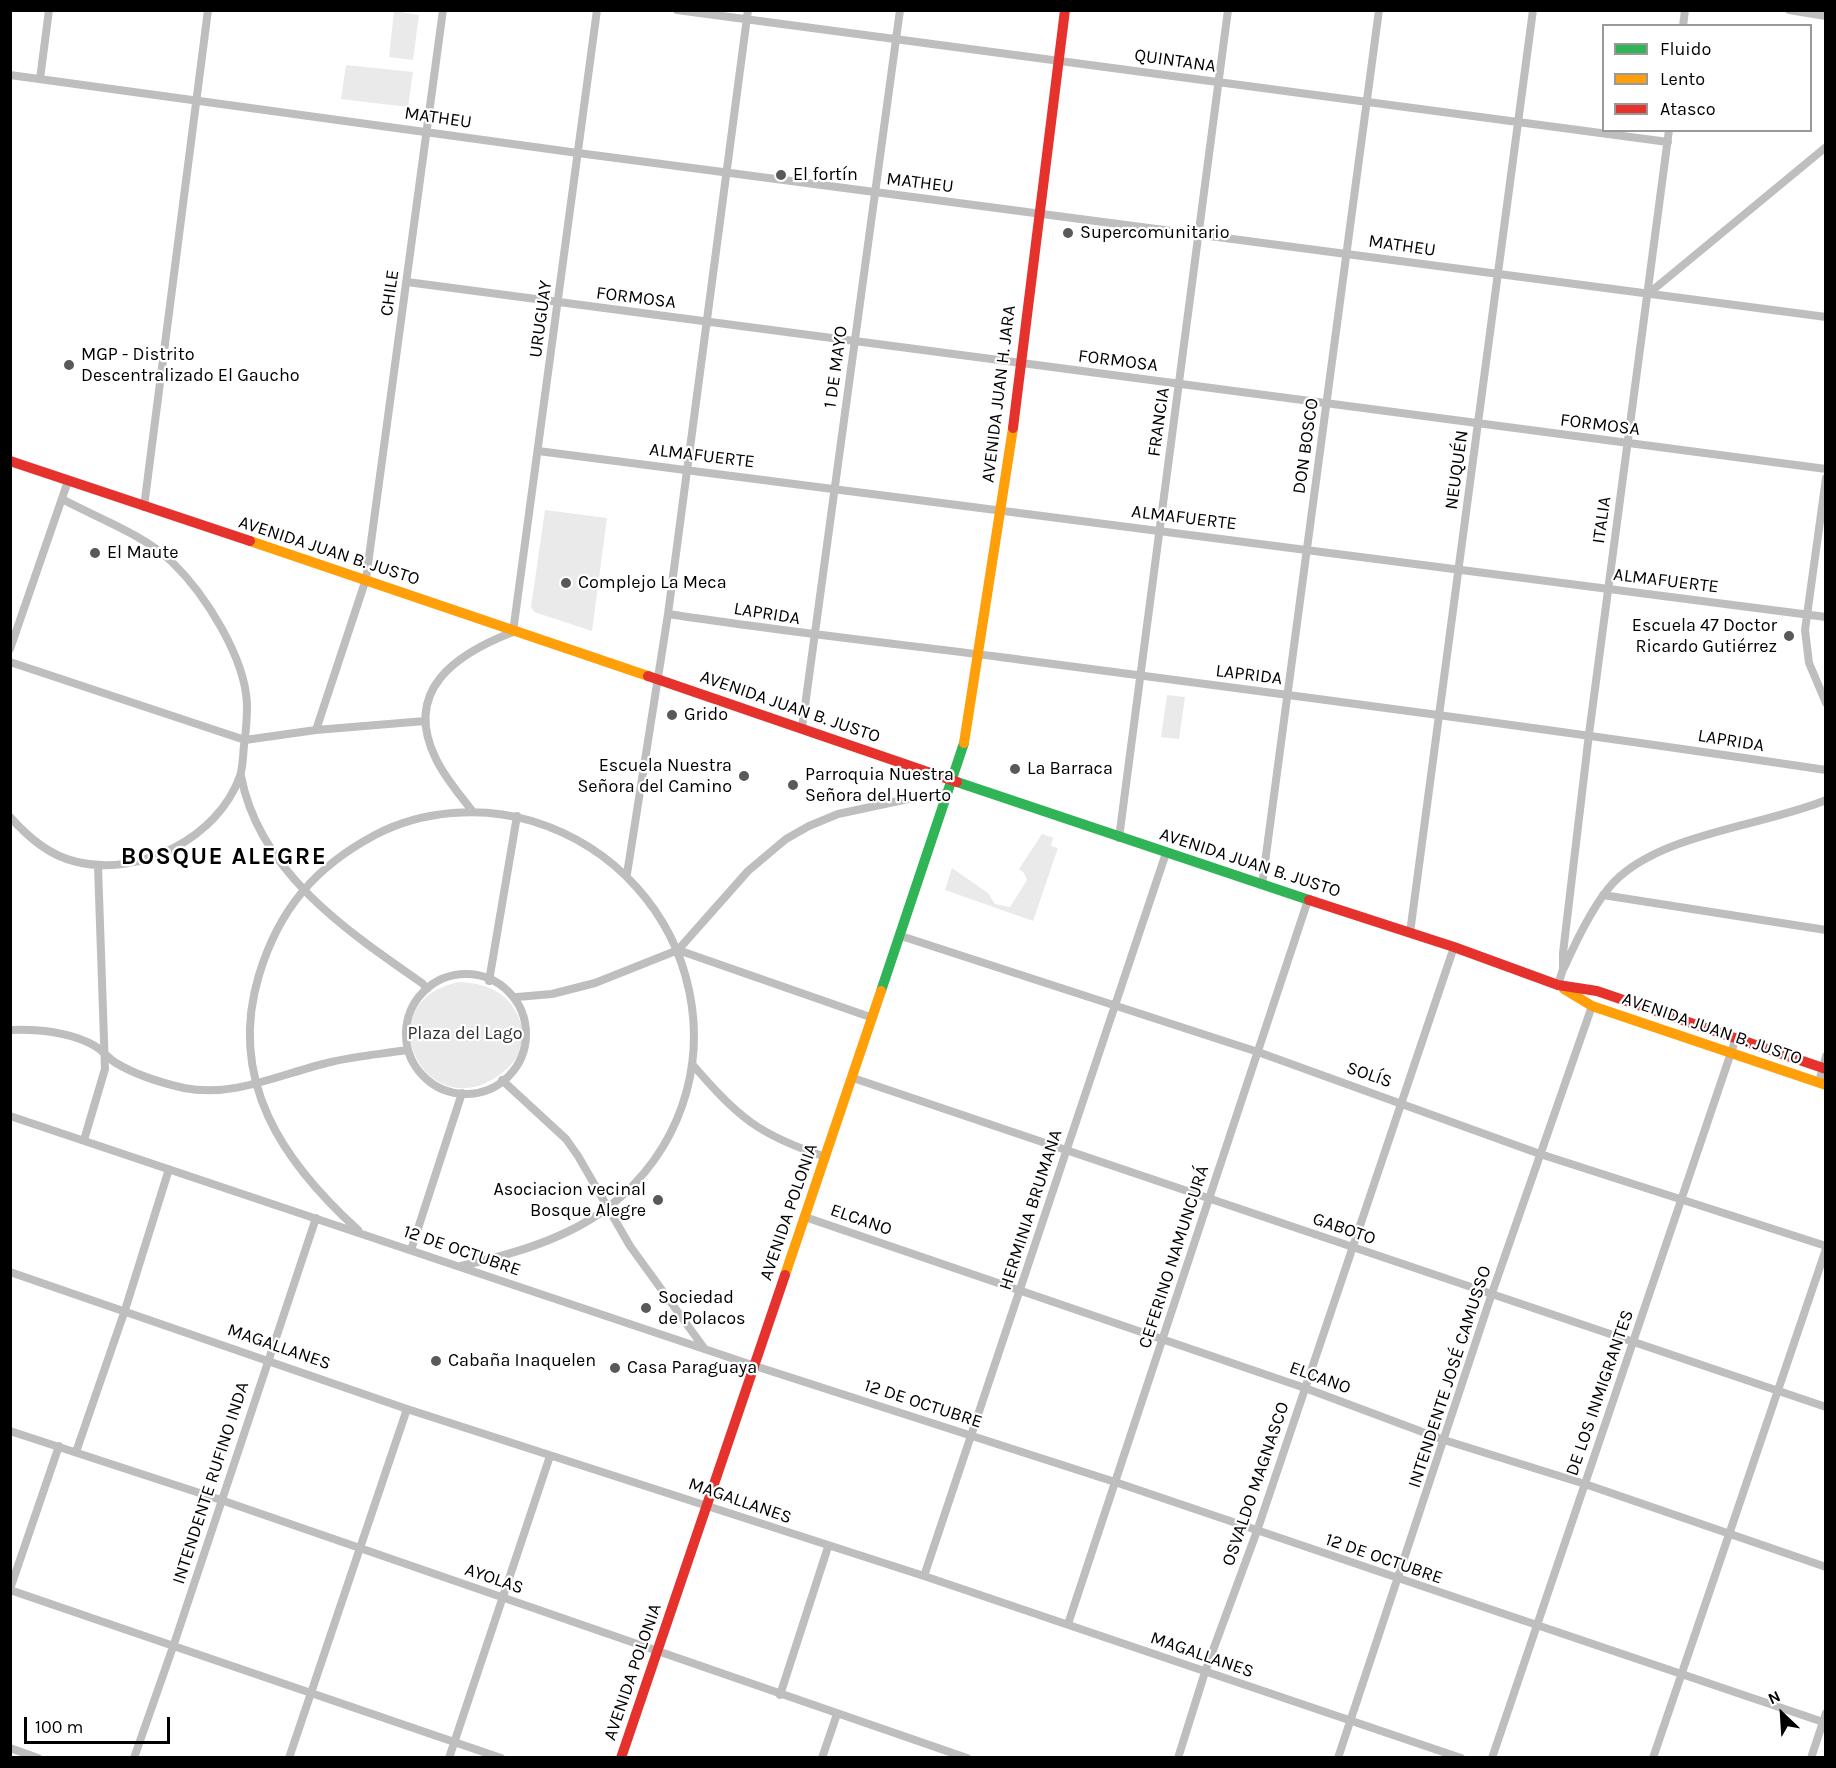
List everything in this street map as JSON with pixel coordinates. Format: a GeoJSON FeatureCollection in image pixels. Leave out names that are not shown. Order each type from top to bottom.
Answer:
{"type":"FeatureCollection","features":[{"type":"Feature","properties":{"kind":"main road","name":"AVENIDA JUAN H. JARA"},"geometry":{"type":"LineString","coordinates":[[952,780],[962,752],[980,655],[1065,10]]}},
{"type":"Feature","properties":{"kind":"main road","name":"AVENIDA JUAN B. JUSTO"},"geometry":{"type":"LineString","coordinates":[[10,461],[366,579],[513,632],[802,728],[1119,838],[1410,933],[1558,985],[1597,991],[1824,1068]]}},
{"type":"Feature","properties":{"kind":"main road","name":"AVENIDA POLONIA"},"geometry":{"type":"LineString","coordinates":[[621,1758],[952,780]]}},
{"type":"Feature","properties":{"kind":"main road","name":"AVENIDA JUAN B. JUSTO"},"geometry":{"type":"LineString","coordinates":[[1558,985],[1592,1006],[1822,1083]]}},
{"type":"Feature","properties":{"kind":"street"},"geometry":{"type":"LineString","coordinates":[[40,78],[49,10]]}},
{"type":"Feature","properties":{"kind":"street"},"geometry":{"type":"LineString","coordinates":[[144,507],[208,10]]}},
{"type":"Feature","properties":{"kind":"street","name":"CHILE"},"geometry":{"type":"LineString","coordinates":[[316,730],[366,579],[443,10]]}},
{"type":"Feature","properties":{"kind":"street","name":"URUGUAY"},"geometry":{"type":"LineString","coordinates":[[513,632],[597,10]]}},
{"type":"Feature","properties":{"kind":"street","name":"QUINTANA"},"geometry":{"type":"LineString","coordinates":[[677,10],[1668,142]]}},
{"type":"Feature","properties":{"kind":"street"},"geometry":{"type":"LineString","coordinates":[[627,874],[668,614],[748,10]]}},
{"type":"Feature","properties":{"kind":"street","name":"1 DE MAYO"},"geometry":{"type":"LineString","coordinates":[[802,728],[900,10]]}},
{"type":"Feature","properties":{"kind":"street","name":"FRANCIA"},"geometry":{"type":"LineString","coordinates":[[1119,838],[1228,10]]}},
{"type":"Feature","properties":{"kind":"street","name":"DON BOSCO"},"geometry":{"type":"LineString","coordinates":[[1262,885],[1379,10]]}},
{"type":"Feature","properties":{"kind":"street","name":"NEUQUÉN"},"geometry":{"type":"LineString","coordinates":[[1410,933],[1533,10]]}},
{"type":"Feature","properties":{"kind":"street"},"geometry":{"type":"LineString","coordinates":[[1789,10],[1826,16]]}},
{"type":"Feature","properties":{"kind":"street","name":"MATHEU"},"geometry":{"type":"LineString","coordinates":[[10,75],[578,153],[1826,317]]}},
{"type":"Feature","properties":{"kind":"street","name":"ITALIA"},"geometry":{"type":"LineString","coordinates":[[1558,985],[1563,969],[1588,734],[1669,132]]}},
{"type":"Feature","properties":{"kind":"street"},"geometry":{"type":"LineString","coordinates":[[1647,294],[1826,147]]}},
{"type":"Feature","properties":{"kind":"street","name":"FORMOSA"},"geometry":{"type":"LineString","coordinates":[[407,282],[1826,469]]}},
{"type":"Feature","properties":{"kind":"street","name":"ALMAFUERTE"},"geometry":{"type":"LineString","coordinates":[[538,451],[1826,617]]}},
{"type":"Feature","properties":{"kind":"street"},"geometry":{"type":"LineString","coordinates":[[1826,478],[1805,630],[1809,663],[1826,703]]}},
{"type":"Feature","properties":{"kind":"street"},"geometry":{"type":"LineString","coordinates":[[10,649],[14,631],[68,481]]}},
{"type":"Feature","properties":{"kind":"street"},"geometry":{"type":"LineString","coordinates":[[62,499],[156,549],[172,562],[206,604],[222,630],[244,683],[247,704],[241,776],[249,807],[259,827],[301,890],[353,934],[422,983],[427,989]]}},
{"type":"Feature","properties":{"kind":"street","name":"LAPRIDA"},"geometry":{"type":"LineString","coordinates":[[668,614],[816,636],[980,655],[1588,734],[1826,770]]}},
{"type":"Feature","properties":{"kind":"street"},"geometry":{"type":"LineString","coordinates":[[473,812],[436,759],[425,721],[431,695],[448,667],[466,653],[513,632]]}},
{"type":"Feature","properties":{"kind":"street"},"geometry":{"type":"LineString","coordinates":[[10,662],[245,740],[316,730],[425,721]]}},
{"type":"Feature","properties":{"kind":"street"},"geometry":{"type":"LineString","coordinates":[[10,817],[33,840],[54,854],[76,862],[98,866],[141,860],[168,851],[193,837],[211,822],[225,804],[241,776]]}},
{"type":"Feature","properties":{"kind":"street"},"geometry":{"type":"LineString","coordinates":[[517,998],[552,994],[596,983],[678,950],[748,871],[786,839],[838,814],[922,796],[948,793]]}},
{"type":"Feature","properties":{"kind":"street"},"geometry":{"type":"LineString","coordinates":[[1563,969],[1603,895],[1630,868],[1657,854],[1826,800]]}},
{"type":"Feature","properties":{"kind":"street"},"geometry":{"type":"LineString","coordinates":[[361,1233],[326,1201],[297,1168],[272,1127],[257,1084],[251,1020],[258,979],[272,939],[301,890],[355,846],[382,832],[442,814],[473,812],[517,816],[558,829],[578,839],[627,874],[657,910],[678,950],[689,986],[694,1024],[692,1064],[677,1118],[664,1142],[648,1167],[609,1207],[580,1226],[550,1240],[497,1258],[460,1266]]}},
{"type":"Feature","properties":{"kind":"street"},"geometry":{"type":"LineString","coordinates":[[489,981],[517,816]]}},
{"type":"Feature","properties":{"kind":"street","name":"HERMINIA BRUMANA"},"geometry":{"type":"LineString","coordinates":[[924,1576],[1166,853]]}},
{"type":"Feature","properties":{"kind":"street"},"geometry":{"type":"LineString","coordinates":[[84,1140],[101,1084],[105,1054],[98,866]]}},
{"type":"Feature","properties":{"kind":"street"},"geometry":{"type":"LineString","coordinates":[[1603,895],[1826,930]]}},
{"type":"Feature","properties":{"kind":"street","name":"CEFERINO NAMUNCURÁ"},"geometry":{"type":"LineString","coordinates":[[1068,1624],[1308,900]]}},
{"type":"Feature","properties":{"kind":"street","name":"SOLÍS"},"geometry":{"type":"LineString","coordinates":[[901,936],[1258,1052],[1540,1154],[1682,1198],[1826,1247]]}},
{"type":"Feature","properties":{"kind":"street","name":"OSVALDO MAGNASCO"},"geometry":{"type":"LineString","coordinates":[[1178,1758],[1205,1672],[1257,1531],[1454,948]]}},
{"type":"Feature","properties":{"kind":"street"},"geometry":{"type":"LineString","coordinates":[[678,950],[873,1018]]}},
{"type":"Feature","properties":{"kind":"street"},"geometry":{"type":"LineString","coordinates":[[457,976],[473,976],[489,981],[504,987],[517,998],[527,1026],[527,1046],[523,1058],[502,1080],[480,1091],[462,1094],[429,1081],[419,1071],[407,1050],[405,1028],[415,1002],[427,989],[457,976]]}},
{"type":"Feature","properties":{"kind":"street","name":"INTENDENTE JOSÉ CAMUSSO"},"geometry":{"type":"LineString","coordinates":[[1338,1758],[1399,1580],[1491,1296],[1592,1006]]}},
{"type":"Feature","properties":{"kind":"street"},"geometry":{"type":"LineString","coordinates":[[10,1030],[46,1031],[68,1036],[96,1046],[130,1070],[185,1088],[209,1090],[257,1084],[332,1062],[407,1050]]}},
{"type":"Feature","properties":{"kind":"street","name":"DE LOS INMIGRANTES"},"geometry":{"type":"LineString","coordinates":[[1492,1758],[1736,1038]]}},
{"type":"Feature","properties":{"kind":"street"},"geometry":{"type":"LineString","coordinates":[[1822,1083],[1826,1056]]}},
{"type":"Feature","properties":{"kind":"street"},"geometry":{"type":"LineString","coordinates":[[692,1064],[726,1103],[746,1120],[784,1143],[826,1157]]}},
{"type":"Feature","properties":{"kind":"street","name":"GABOTO"},"geometry":{"type":"LineString","coordinates":[[853,1078],[1491,1296],[1826,1407]]}},
{"type":"Feature","properties":{"kind":"street"},"geometry":{"type":"LineString","coordinates":[[502,1080],[566,1139],[609,1207],[630,1246],[705,1349]]}},
{"type":"Feature","properties":{"kind":"street"},"geometry":{"type":"LineString","coordinates":[[411,1250],[462,1094]]}},
{"type":"Feature","properties":{"kind":"street","name":"12 DE OCTUBRE"},"geometry":{"type":"LineString","coordinates":[[10,1116],[755,1366],[1115,1482],[1824,1723]]}},
{"type":"Feature","properties":{"kind":"street"},"geometry":{"type":"LineString","coordinates":[[76,1452],[125,1310],[169,1168]]}},
{"type":"Feature","properties":{"kind":"street","name":"ELCANO"},"geometry":{"type":"LineString","coordinates":[[805,1217],[1305,1388],[1444,1440],[1585,1484],[1826,1567]]}},
{"type":"Feature","properties":{"kind":"street","name":"INTENDENTE RUFINO INDA"},"geometry":{"type":"LineString","coordinates":[[134,1758],[316,1218]]}},
{"type":"Feature","properties":{"kind":"street"},"geometry":{"type":"LineString","coordinates":[[1653,1758],[1826,1247]]}},
{"type":"Feature","properties":{"kind":"street","name":"MAGALLANES"},"geometry":{"type":"LineString","coordinates":[[10,1272],[407,1409],[707,1505],[828,1547],[924,1576],[1461,1758]]}},
{"type":"Feature","properties":{"kind":"street"},"geometry":{"type":"LineString","coordinates":[[289,1758],[407,1409]]}},
{"type":"Feature","properties":{"kind":"street","name":"AYOLAS"},"geometry":{"type":"LineString","coordinates":[[10,1431],[221,1500],[657,1653],[967,1758]]}},
{"type":"Feature","properties":{"kind":"street"},"geometry":{"type":"LineString","coordinates":[[59,1446],[10,1590],[174,1644],[310,1694],[501,1758]]}},
{"type":"Feature","properties":{"kind":"street"},"geometry":{"type":"LineString","coordinates":[[449,1758],[550,1456]]}},
{"type":"Feature","properties":{"kind":"street"},"geometry":{"type":"LineString","coordinates":[[780,1695],[828,1547]]}},
{"type":"Feature","properties":{"kind":"street"},"geometry":{"type":"LineString","coordinates":[[1811,1758],[1826,1713]]}},
{"type":"Feature","properties":{"kind":"street"},"geometry":{"type":"LineString","coordinates":[[822,1758],[837,1714]]}},
{"type":"Feature","properties":{"kind":"street"},"geometry":{"type":"LineString","coordinates":[[10,1748],[38,1758]]}},
{"type":"Feature","properties":{"kind":"green space"},"geometry":{"type":"Polygon","coordinates":[[[394,11],[419,15],[413,60],[389,57],[394,11]]]}},
{"type":"Feature","properties":{"kind":"green space"},"geometry":{"type":"Polygon","coordinates":[[[346,65],[413,72],[408,107],[341,99],[346,65]]]}},
{"type":"Feature","properties":{"kind":"green space","name":"Complejo La Meca"},"geometry":{"type":"Polygon","coordinates":[[[545,510],[607,518],[592,631],[534,612],[531,607],[545,510]]]}},
{"type":"Feature","properties":{"kind":"green space"},"geometry":{"type":"Polygon","coordinates":[[[1167,695],[1185,697],[1179,739],[1161,737],[1167,695]]]}},
{"type":"Feature","properties":{"kind":"green space"},"geometry":{"type":"Polygon","coordinates":[[[1042,834],[1053,838],[1051,846],[1058,848],[1033,921],[945,890],[952,868],[988,893],[995,904],[1010,907],[1027,880],[1019,869],[1042,834]]]}},
{"type":"Feature","properties":{"kind":"green space","name":"Plaza del Lago"},"geometry":{"type":"Polygon","coordinates":[[[459,982],[478,984],[502,995],[518,1016],[523,1037],[521,1050],[509,1067],[480,1085],[454,1087],[433,1078],[417,1060],[410,1037],[414,1014],[429,995],[459,982]]]}},
{"type":"Feature","properties":{"kind":"traffic: fast"},"geometry":{"type":"LineString","coordinates":[[881,991],[964,743]]}},
{"type":"Feature","properties":{"kind":"traffic: fast"},"geometry":{"type":"LineString","coordinates":[[957,782],[1309,900]]}},
{"type":"Feature","properties":{"kind":"traffic: slow"},"geometry":{"type":"LineString","coordinates":[[964,743],[1013,428]]}},
{"type":"Feature","properties":{"kind":"traffic: slow"},"geometry":{"type":"LineString","coordinates":[[250,541],[648,676]]}},
{"type":"Feature","properties":{"kind":"traffic: slow"},"geometry":{"type":"LineString","coordinates":[[1564,989],[1592,1006],[1826,1085]]}},
{"type":"Feature","properties":{"kind":"traffic: slow"},"geometry":{"type":"LineString","coordinates":[[785,1275],[881,991]]}},
{"type":"Feature","properties":{"kind":"traffic: jam"},"geometry":{"type":"LineString","coordinates":[[1013,428],[1065,10]]}},
{"type":"Feature","properties":{"kind":"traffic: jam"},"geometry":{"type":"LineString","coordinates":[[10,461],[250,541]]}},
{"type":"Feature","properties":{"kind":"traffic: jam"},"geometry":{"type":"LineString","coordinates":[[648,676],[957,782]]}},
{"type":"Feature","properties":{"kind":"traffic: jam"},"geometry":{"type":"LineString","coordinates":[[1309,900],[1454,947],[1558,985],[1597,991],[1826,1069]]}},
{"type":"Feature","properties":{"kind":"traffic: jam"},"geometry":{"type":"LineString","coordinates":[[621,1758],[785,1275]]}},
{"type":"Feature","properties":{"kind":"place","name":"El fortín"},"geometry":{"type":"Point","coordinates":[781,175]}},
{"type":"Feature","properties":{"kind":"place","name":"Supercomunitario"},"geometry":{"type":"Point","coordinates":[1068,233]}},
{"type":"Feature","properties":{"kind":"place","name":"MGP - Distrito Descentralizado El Gaucho"},"geometry":{"type":"Point","coordinates":[69,365]}},
{"type":"Feature","properties":{"kind":"place","name":"El Maute"},"geometry":{"type":"Point","coordinates":[95,553]}},
{"type":"Feature","properties":{"kind":"place","name":"Complejo La Meca"},"geometry":{"type":"Point","coordinates":[566,583]}},
{"type":"Feature","properties":{"kind":"place","name":"Escuela 47 Doctor Ricardo Gutiérrez"},"geometry":{"type":"Point","coordinates":[1789,636]}},
{"type":"Feature","properties":{"kind":"place","name":"Grido"},"geometry":{"type":"Point","coordinates":[672,715]}},
{"type":"Feature","properties":{"kind":"place","name":"La Barraca"},"geometry":{"type":"Point","coordinates":[1015,769]}},
{"type":"Feature","properties":{"kind":"place","name":"Escuela Nuestra Señora del Camino"},"geometry":{"type":"Point","coordinates":[744,776]}},
{"type":"Feature","properties":{"kind":"place","name":"Parroquia Nuestra Señora del Huerto"},"geometry":{"type":"Point","coordinates":[793,785]}},
{"type":"Feature","properties":{"kind":"place","name":"Asociacion vecinal Bosque Alegre"},"geometry":{"type":"Point","coordinates":[658,1200]}},
{"type":"Feature","properties":{"kind":"place","name":"Sociedad de Polacos"},"geometry":{"type":"Point","coordinates":[646,1308]}},
{"type":"Feature","properties":{"kind":"place","name":"Cabaña Inaquelen"},"geometry":{"type":"Point","coordinates":[436,1361]}},
{"type":"Feature","properties":{"kind":"place","name":"Casa Paraguaya"},"geometry":{"type":"Point","coordinates":[615,1368]}},
{"type":"Feature","properties":{"kind":"district","name":"BOSQUE ALEGRE"},"geometry":{"type":"Point","coordinates":[224,857]}}]}
